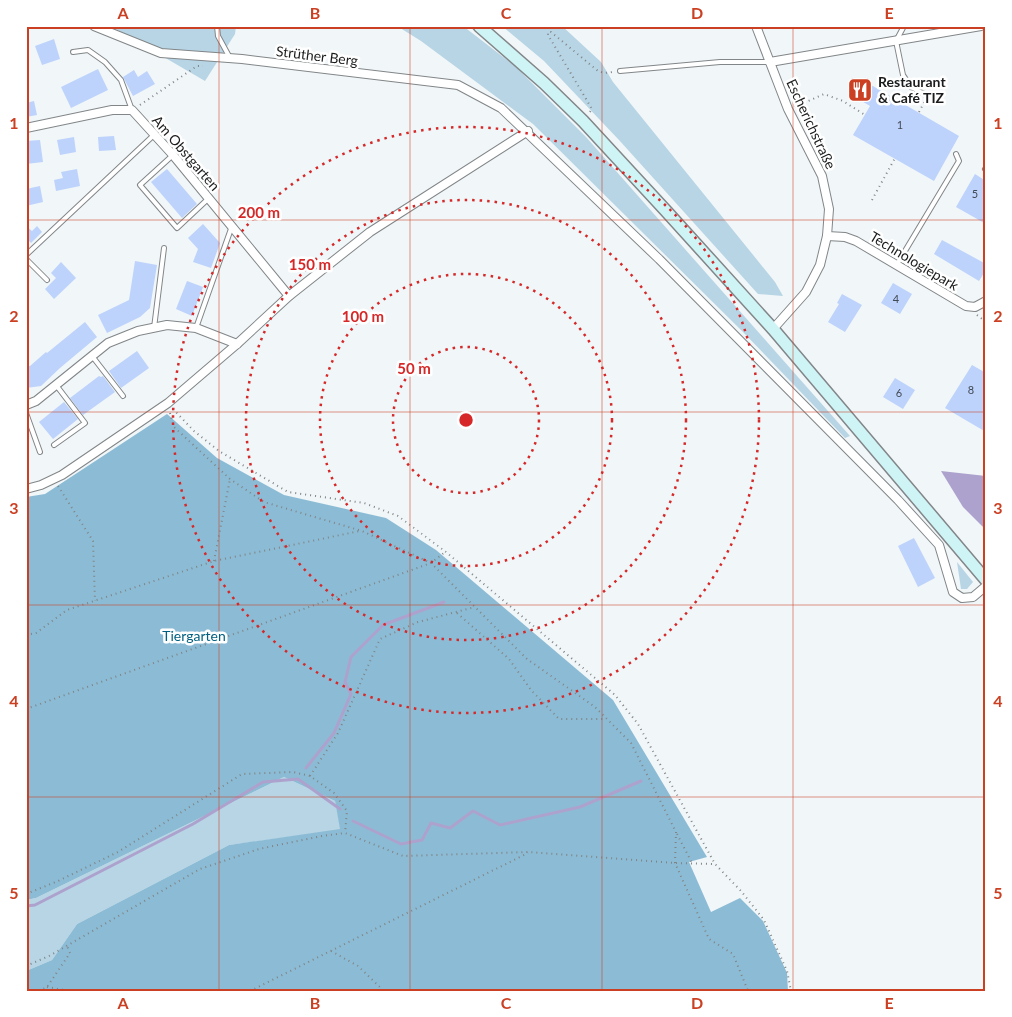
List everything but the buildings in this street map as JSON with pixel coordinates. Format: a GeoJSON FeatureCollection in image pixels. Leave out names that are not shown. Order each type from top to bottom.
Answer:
{"type":"FeatureCollection","features":[{"type":"Feature","properties":{"kind":"main road"},"geometry":{"type":"LineString","coordinates":[[479,26],[544,83],[583,121],[773,329],[986,580]]}},
{"type":"Feature","properties":{"kind":"street","name":"Strüther Berg"},"geometry":{"type":"LineString","coordinates":[[94,26],[161,53],[230,58],[458,85],[501,108],[528,131],[659,259],[898,500],[939,545],[954,592],[962,598],[973,597],[986,586]]}},
{"type":"Feature","properties":{"kind":"street","name":"Escherichstraße"},"geometry":{"type":"LineString","coordinates":[[770,62],[980,26]]}},
{"type":"Feature","properties":{"kind":"street","name":"Escherichstraße"},"geometry":{"type":"LineString","coordinates":[[756,27],[788,109],[822,176],[830,210],[827,236],[820,265],[806,292],[773,329]]}},
{"type":"Feature","properties":{"kind":"street"},"geometry":{"type":"LineString","coordinates":[[26,128],[112,110],[132,110]]}},
{"type":"Feature","properties":{"kind":"street","name":"Am Obstgarten"},"geometry":{"type":"LineString","coordinates":[[132,110],[155,134],[289,296]]}},
{"type":"Feature","properties":{"kind":"street"},"geometry":{"type":"LineString","coordinates":[[26,489],[54,480],[168,403],[237,344],[289,296],[370,232],[528,131]]}},
{"type":"Feature","properties":{"kind":"street","name":"Technologiepark"},"geometry":{"type":"LineString","coordinates":[[827,236],[844,237],[856,241],[966,306],[975,307],[986,301]]}},
{"type":"Feature","properties":{"kind":"street"},"geometry":{"type":"LineString","coordinates":[[26,405],[36,402],[108,343],[138,331],[166,325],[196,328],[237,344]]}},
{"type":"Feature","properties":{"kind":"lane"},"geometry":{"type":"LineString","coordinates":[[217,26],[218,36],[230,58]]}},
{"type":"Feature","properties":{"kind":"lane"},"geometry":{"type":"LineString","coordinates":[[904,26],[896,41],[903,75],[911,87],[928,96]]}},
{"type":"Feature","properties":{"kind":"lane"},"geometry":{"type":"LineString","coordinates":[[73,52],[88,50],[105,62],[121,80],[132,110]]}},
{"type":"Feature","properties":{"kind":"lane"},"geometry":{"type":"LineString","coordinates":[[620,70],[720,62],[770,62]]}},
{"type":"Feature","properties":{"kind":"lane"},"geometry":{"type":"LineString","coordinates":[[47,280],[26,257],[155,134]]}},
{"type":"Feature","properties":{"kind":"lane"},"geometry":{"type":"LineString","coordinates":[[896,266],[959,161],[956,154]]}},
{"type":"Feature","properties":{"kind":"lane"},"geometry":{"type":"LineString","coordinates":[[173,156],[140,185],[177,228],[208,198]]}},
{"type":"Feature","properties":{"kind":"lane"},"geometry":{"type":"LineString","coordinates":[[196,328],[232,226]]}},
{"type":"Feature","properties":{"kind":"lane"},"geometry":{"type":"LineString","coordinates":[[154,328],[164,248]]}},
{"type":"Feature","properties":{"kind":"lane"},"geometry":{"type":"LineString","coordinates":[[92,356],[123,396]]}},
{"type":"Feature","properties":{"kind":"lane"},"geometry":{"type":"LineString","coordinates":[[54,445],[85,423],[56,386]]}},
{"type":"Feature","properties":{"kind":"lane"},"geometry":{"type":"LineString","coordinates":[[26,413],[40,452]]}},
{"type":"Feature","properties":{"kind":"path"},"geometry":{"type":"LineString","coordinates":[[589,114],[592,109],[548,32],[551,32],[598,72],[604,73],[620,70]]}},
{"type":"Feature","properties":{"kind":"path"},"geometry":{"type":"LineString","coordinates":[[132,110],[197,66],[210,65],[211,57]]}},
{"type":"Feature","properties":{"kind":"path"},"geometry":{"type":"LineString","coordinates":[[788,109],[824,94],[843,101],[865,115]]}},
{"type":"Feature","properties":{"kind":"path"},"geometry":{"type":"LineString","coordinates":[[918,112],[928,96]]}},
{"type":"Feature","properties":{"kind":"path"},"geometry":{"type":"LineString","coordinates":[[872,200],[895,158]]}},
{"type":"Feature","properties":{"kind":"path"},"geometry":{"type":"LineString","coordinates":[[977,315],[986,322]]}},
{"type":"Feature","properties":{"kind":"path"},"geometry":{"type":"LineString","coordinates":[[168,403],[174,427],[230,479],[264,502],[362,531],[431,563],[527,659],[595,707],[631,743],[693,863]]}},
{"type":"Feature","properties":{"kind":"path"},"geometry":{"type":"LineString","coordinates":[[168,403],[194,431],[219,451],[288,492],[364,504],[398,516],[446,552],[615,695],[638,724],[715,864],[741,891],[764,920],[787,971],[791,991]]}},
{"type":"Feature","properties":{"kind":"path"},"geometry":{"type":"LineString","coordinates":[[214,562],[230,479]]}},
{"type":"Feature","properties":{"kind":"path"},"geometry":{"type":"LineString","coordinates":[[54,480],[93,542],[95,601]]}},
{"type":"Feature","properties":{"kind":"path"},"geometry":{"type":"LineString","coordinates":[[26,634],[36,634],[67,610],[214,562],[362,531]]}},
{"type":"Feature","properties":{"kind":"path"},"geometry":{"type":"LineString","coordinates":[[26,709],[431,563],[446,552]]}},
{"type":"Feature","properties":{"kind":"path"},"geometry":{"type":"LineString","coordinates":[[310,776],[338,733],[380,639],[418,622],[475,607]]}},
{"type":"Feature","properties":{"kind":"path"},"geometry":{"type":"LineString","coordinates":[[456,612],[509,658],[531,690],[559,719],[606,719]]}},
{"type":"Feature","properties":{"kind":"path"},"geometry":{"type":"LineString","coordinates":[[26,894],[118,852],[242,774],[293,772],[310,776],[334,793],[347,811],[345,833]]}},
{"type":"Feature","properties":{"kind":"path"},"geometry":{"type":"LineString","coordinates":[[676,832],[675,863],[709,939],[733,954],[748,991]]}},
{"type":"Feature","properties":{"kind":"path"},"geometry":{"type":"LineString","coordinates":[[26,966],[67,946],[200,868],[259,849],[345,833],[403,856],[529,852],[675,863],[715,864]]}},
{"type":"Feature","properties":{"kind":"path"},"geometry":{"type":"LineString","coordinates":[[250,991],[529,852]]}},
{"type":"Feature","properties":{"kind":"path"},"geometry":{"type":"LineString","coordinates":[[39,991],[47,987],[70,953],[67,946]]}},
{"type":"Feature","properties":{"kind":"path"},"geometry":{"type":"LineString","coordinates":[[330,951],[358,966],[384,991]]}},
{"type":"Feature","properties":{"kind":"path"},"geometry":{"type":"LineString","coordinates":[[47,987],[70,991]]}},
{"type":"Feature","properties":{"kind":"shaded area"},"geometry":{"type":"Polygon","coordinates":[[[115,26],[236,26],[235,34],[205,81],[114,28],[115,26]]]}},
{"type":"Feature","properties":{"kind":"shaded area"},"geometry":{"type":"Polygon","coordinates":[[[397,26],[463,26],[516,67],[586,137],[850,436],[845,438],[742,331],[533,124],[421,41],[397,26]]]}},
{"type":"Feature","properties":{"kind":"shaded area"},"geometry":{"type":"Polygon","coordinates":[[[502,26],[562,26],[601,62],[613,82],[775,282],[783,296],[758,294],[619,140],[544,61],[502,26]]]}},
{"type":"Feature","properties":{"kind":"shaded area"},"geometry":{"type":"Polygon","coordinates":[[[941,471],[986,476],[986,530],[963,507],[941,471]]]}},
{"type":"Feature","properties":{"kind":"shaded area"},"geometry":{"type":"Polygon","coordinates":[[[957,562],[973,582],[967,589],[961,589],[957,562]]]}},
{"type":"Feature","properties":{"kind":"shaded area"},"geometry":{"type":"Polygon","coordinates":[[[284,777],[335,801],[341,830],[229,845],[77,924],[52,960],[26,971],[26,900],[36,898],[284,777]]]}},
{"type":"Feature","properties":{"kind":"green space","name":"Tiergarten"},"geometry":{"type":"Polygon","coordinates":[[[167,414],[217,458],[284,495],[386,518],[436,550],[613,700],[707,857],[689,862],[711,912],[740,898],[763,921],[787,973],[788,991],[26,991],[26,971],[52,960],[77,924],[229,845],[340,829],[335,801],[284,777],[36,898],[26,900],[26,497],[45,494],[167,414]]]}},
{"type":"Feature","properties":{"kind":"waterway"},"geometry":{"type":"LineString","coordinates":[[306,768],[334,733],[351,694],[345,682],[351,657],[383,625],[444,602]]}},
{"type":"Feature","properties":{"kind":"waterway"},"geometry":{"type":"LineString","coordinates":[[26,906],[35,905],[193,824],[263,782],[298,779],[340,809]]}},
{"type":"Feature","properties":{"kind":"waterway"},"geometry":{"type":"LineString","coordinates":[[353,821],[401,844],[422,840],[431,823],[450,828],[473,811],[500,825],[580,807],[641,781]]}},
{"type":"Feature","properties":{"kind":"place","name":"Restaurant & Café TIZ"},"geometry":{"type":"Point","coordinates":[860,90]}}]}
